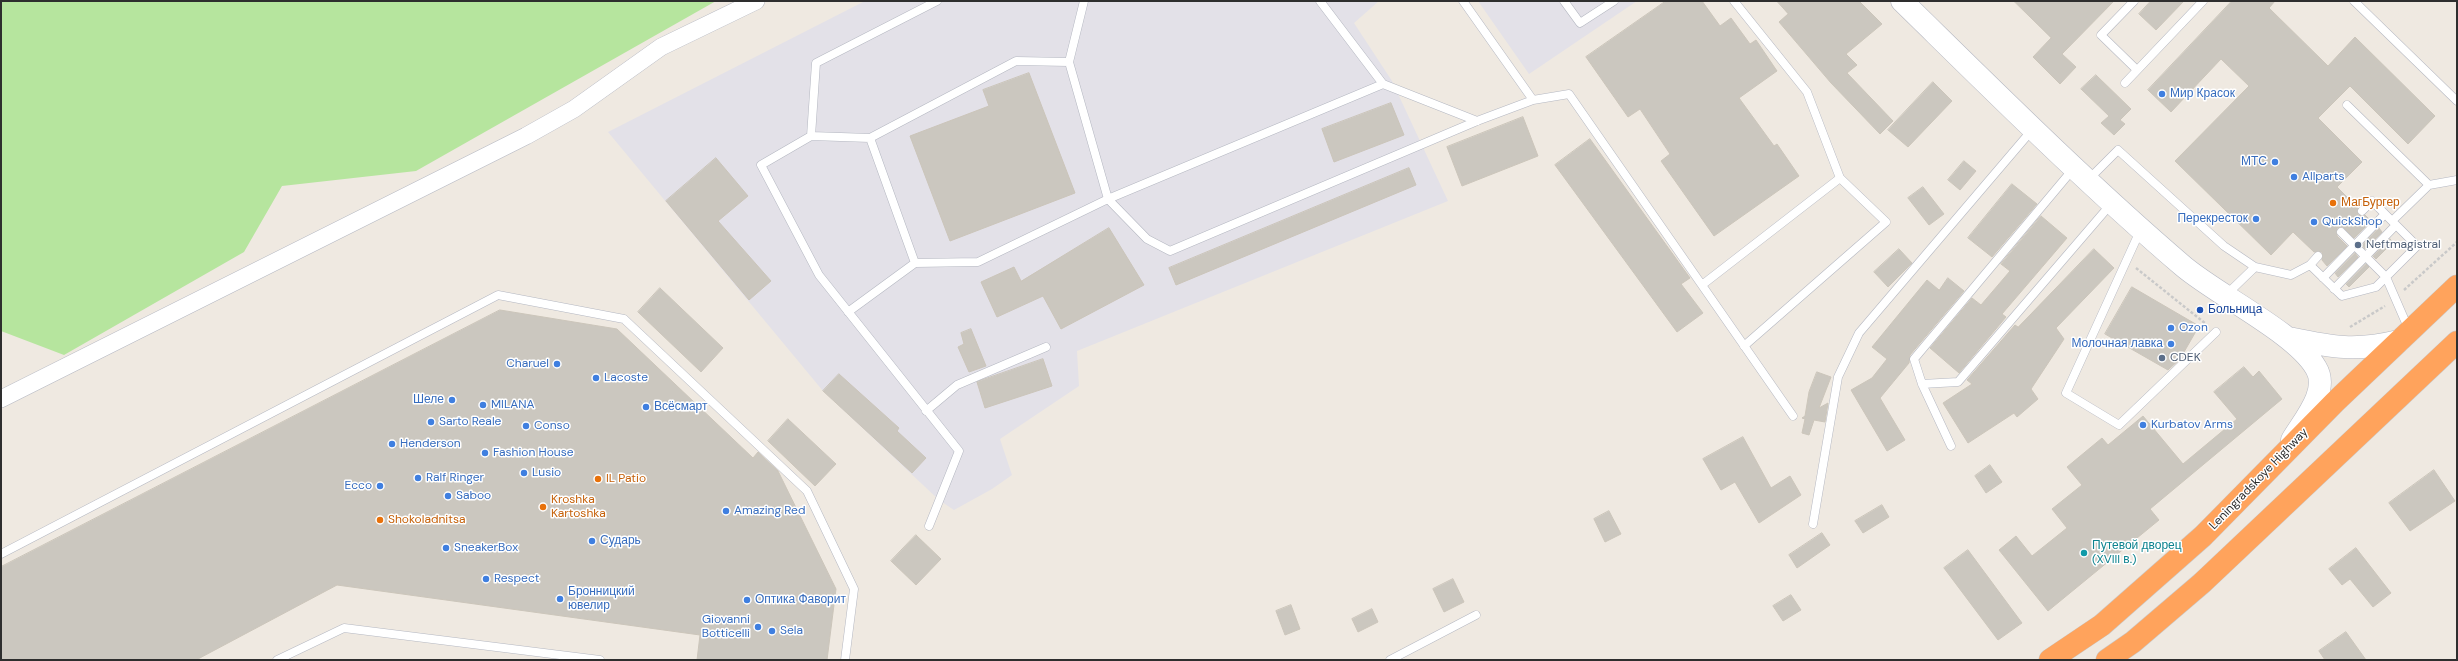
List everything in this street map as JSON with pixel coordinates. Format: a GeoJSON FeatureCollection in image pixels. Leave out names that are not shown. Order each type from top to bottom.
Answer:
{"type":"FeatureCollection","features":[{"type":"Feature","properties":{"kind":"highway","name":"Leningradskoye Highway"},"geometry":{"type":"LineString","coordinates":[[2050,660],[2102,625],[2155,580],[2203,536],[2284,453],[2457,286]]}},
{"type":"Feature","properties":{"kind":"highway"},"geometry":{"type":"LineString","coordinates":[[2107,660],[2133,642],[2202,583],[2457,342]]}},
{"type":"Feature","properties":{"kind":"main road"},"geometry":{"type":"LineString","coordinates":[[1902,1],[2032,129],[2141,228],[2192,273],[2287,338],[2317,369],[2320,388],[2316,401],[2284,453]]}},
{"type":"Feature","properties":{"kind":"main road"},"geometry":{"type":"LineString","coordinates":[[2287,338],[2333,348],[2355,349],[2404,336]]}},
{"type":"Feature","properties":{"kind":"street"},"geometry":{"type":"LineString","coordinates":[[1,399],[526,136],[574,109],[661,47],[756,1]]}},
{"type":"Feature","properties":{"kind":"lane"},"geometry":{"type":"LineString","coordinates":[[811,136],[816,63],[937,1]]}},
{"type":"Feature","properties":{"kind":"lane"},"geometry":{"type":"LineString","coordinates":[[1084,1],[1069,62],[1108,200],[1147,239],[1170,251],[1477,121],[1533,100],[1569,94],[1793,416]]}},
{"type":"Feature","properties":{"kind":"lane"},"geometry":{"type":"LineString","coordinates":[[1320,1],[1383,84],[1477,121]]}},
{"type":"Feature","properties":{"kind":"lane"},"geometry":{"type":"LineString","coordinates":[[1463,1],[1533,100]]}},
{"type":"Feature","properties":{"kind":"lane"},"geometry":{"type":"LineString","coordinates":[[1564,1],[1580,23],[1614,1]]}},
{"type":"Feature","properties":{"kind":"lane"},"geometry":{"type":"LineString","coordinates":[[1734,1],[1807,92],[1840,178],[1886,222],[1744,346]]}},
{"type":"Feature","properties":{"kind":"lane"},"geometry":{"type":"LineString","coordinates":[[2134,1],[2101,35],[2137,70]]}},
{"type":"Feature","properties":{"kind":"lane"},"geometry":{"type":"LineString","coordinates":[[2125,83],[2203,1]]}},
{"type":"Feature","properties":{"kind":"lane"},"geometry":{"type":"LineString","coordinates":[[2354,1],[2457,101]]}},
{"type":"Feature","properties":{"kind":"lane"},"geometry":{"type":"LineString","coordinates":[[929,526],[958,451],[819,275],[761,166],[811,136],[870,138],[1016,61],[1069,62]]}},
{"type":"Feature","properties":{"kind":"lane"},"geometry":{"type":"LineString","coordinates":[[848,312],[915,263],[978,262],[1108,200],[1383,84]]}},
{"type":"Feature","properties":{"kind":"lane"},"geometry":{"type":"LineString","coordinates":[[2348,105],[2429,185]]}},
{"type":"Feature","properties":{"kind":"lane"},"geometry":{"type":"LineString","coordinates":[[1812,524],[1838,377],[1859,333],[2032,129]]}},
{"type":"Feature","properties":{"kind":"lane"},"geometry":{"type":"LineString","coordinates":[[870,138],[915,263]]}},
{"type":"Feature","properties":{"kind":"lane"},"geometry":{"type":"LineString","coordinates":[[1951,446],[1922,384],[1914,359],[2081,174],[2118,150],[2224,246],[2255,266],[2291,275],[2310,265],[2318,256]]}},
{"type":"Feature","properties":{"kind":"lane"},"geometry":{"type":"LineString","coordinates":[[1702,285],[1840,178]]}},
{"type":"Feature","properties":{"kind":"lane"},"geometry":{"type":"LineString","coordinates":[[2334,289],[2366,256],[2429,185],[2457,180]]}},
{"type":"Feature","properties":{"kind":"lane"},"geometry":{"type":"LineString","coordinates":[[2310,265],[2342,296],[2376,287],[2417,246],[2372,201],[2362,212]]}},
{"type":"Feature","properties":{"kind":"lane"},"geometry":{"type":"LineString","coordinates":[[1922,384],[1958,382],[2112,202]]}},
{"type":"Feature","properties":{"kind":"lane"},"geometry":{"type":"LineString","coordinates":[[2323,278],[2385,214]]}},
{"type":"Feature","properties":{"kind":"lane"},"geometry":{"type":"LineString","coordinates":[[2141,228],[2066,393],[2119,425],[2216,332]]}},
{"type":"Feature","properties":{"kind":"lane"},"geometry":{"type":"LineString","coordinates":[[2341,232],[2386,276],[2404,336]]}},
{"type":"Feature","properties":{"kind":"lane"},"geometry":{"type":"LineString","coordinates":[[2224,296],[2255,266]]}},
{"type":"Feature","properties":{"kind":"lane"},"geometry":{"type":"LineString","coordinates":[[1,554],[498,295],[624,319],[807,491],[854,589],[845,660]]}},
{"type":"Feature","properties":{"kind":"lane"},"geometry":{"type":"LineString","coordinates":[[926,411],[957,385],[1046,347]]}},
{"type":"Feature","properties":{"kind":"lane"},"geometry":{"type":"LineString","coordinates":[[1390,660],[1476,615]]}},
{"type":"Feature","properties":{"kind":"lane"},"geometry":{"type":"LineString","coordinates":[[277,660],[344,628],[600,660]]}},
{"type":"Feature","properties":{"kind":"path"},"geometry":{"type":"LineString","coordinates":[[2126,260],[2216,332]]}},
{"type":"Feature","properties":{"kind":"shaded area"},"geometry":{"type":"Polygon","coordinates":[[[865,1],[1379,1],[1354,23],[1392,81],[1448,201],[1077,351],[1079,386],[1000,439],[1012,475],[992,489],[954,510],[939,500],[823,391],[608,132],[865,1]]]}},
{"type":"Feature","properties":{"kind":"shaded area"},"geometry":{"type":"Polygon","coordinates":[[[1478,1],[1637,1],[1529,74],[1478,1]]]}},
{"type":"Feature","properties":{"kind":"green space"},"geometry":{"type":"Polygon","coordinates":[[[1,1],[716,1],[416,171],[282,186],[244,252],[64,355],[1,331],[1,1]]]}},
{"type":"Feature","properties":{"kind":"building"},"geometry":{"type":"Polygon","coordinates":[[[1666,1],[1702,1],[1720,26],[1731,18],[1750,44],[1756,40],[1777,71],[1739,98],[1774,146],[1777,144],[1799,176],[1714,236],[1661,161],[1670,154],[1640,109],[1628,117],[1586,57],[1666,1]]]}},
{"type":"Feature","properties":{"kind":"building"},"geometry":{"type":"Polygon","coordinates":[[[1777,1],[1859,1],[1882,24],[1846,54],[1857,65],[1847,73],[1893,121],[1880,134],[1831,83],[1779,22],[1788,14],[1777,1]]]}},
{"type":"Feature","properties":{"kind":"building"},"geometry":{"type":"Polygon","coordinates":[[[2014,1],[2114,1],[2062,54],[2076,67],[2060,84],[2033,57],[2051,38],[2014,1]]]}},
{"type":"Feature","properties":{"kind":"building"},"geometry":{"type":"Polygon","coordinates":[[[2151,1],[2184,1],[2156,30],[2139,14],[2151,1]]]}},
{"type":"Feature","properties":{"kind":"building"},"geometry":{"type":"Polygon","coordinates":[[[2232,1],[2275,1],[2269,8],[2328,66],[2355,37],[2435,116],[2408,144],[2350,86],[2318,118],[2362,162],[2337,187],[2358,208],[2358,215],[2365,215],[2371,221],[2354,238],[2343,227],[2337,228],[2337,236],[2347,246],[2327,266],[2322,260],[2322,252],[2314,252],[2293,232],[2271,255],[2175,161],[2249,86],[2221,59],[2171,112],[2148,90],[2232,1]]]}},
{"type":"Feature","properties":{"kind":"building"},"geometry":{"type":"Polygon","coordinates":[[[1029,73],[1075,193],[950,241],[910,136],[989,106],[983,90],[1029,73]]]}},
{"type":"Feature","properties":{"kind":"building"},"geometry":{"type":"Polygon","coordinates":[[[2096,75],[2131,109],[2120,120],[2125,124],[2114,135],[2101,123],[2109,116],[2081,89],[2096,75]]]}},
{"type":"Feature","properties":{"kind":"building"},"geometry":{"type":"Polygon","coordinates":[[[1933,82],[1952,101],[1908,147],[1888,130],[1933,82]]]}},
{"type":"Feature","properties":{"kind":"building"},"geometry":{"type":"Polygon","coordinates":[[[1391,103],[1404,135],[1334,162],[1322,129],[1391,103]]]}},
{"type":"Feature","properties":{"kind":"building"},"geometry":{"type":"Polygon","coordinates":[[[1523,117],[1538,156],[1462,186],[1447,147],[1523,117]]]}},
{"type":"Feature","properties":{"kind":"building"},"geometry":{"type":"Polygon","coordinates":[[[1590,139],[1690,278],[1681,284],[1703,313],[1677,332],[1555,165],[1590,139]]]}},
{"type":"Feature","properties":{"kind":"building"},"geometry":{"type":"Polygon","coordinates":[[[716,158],[748,196],[718,221],[771,281],[749,300],[666,201],[716,158]]]}},
{"type":"Feature","properties":{"kind":"building"},"geometry":{"type":"Polygon","coordinates":[[[1964,161],[1976,171],[1960,190],[1948,180],[1964,161]]]}},
{"type":"Feature","properties":{"kind":"building"},"geometry":{"type":"Polygon","coordinates":[[[1409,168],[1416,185],[1176,285],[1169,268],[1409,168]]]}},
{"type":"Feature","properties":{"kind":"building"},"geometry":{"type":"Polygon","coordinates":[[[2012,184],[2037,204],[1992,257],[1968,238],[2012,184]]]}},
{"type":"Feature","properties":{"kind":"building"},"geometry":{"type":"Polygon","coordinates":[[[1923,187],[1944,214],[1929,225],[1908,198],[1923,187]]]}},
{"type":"Feature","properties":{"kind":"building"},"geometry":{"type":"Polygon","coordinates":[[[2041,216],[2067,238],[2002,314],[2006,317],[1959,373],[1930,348],[1972,298],[1981,305],[2010,271],[2001,264],[2041,216]]]}},
{"type":"Feature","properties":{"kind":"building"},"geometry":{"type":"Polygon","coordinates":[[[1109,228],[1144,285],[1061,329],[1043,296],[997,317],[981,282],[1014,267],[1021,281],[1109,228]]]}},
{"type":"Feature","properties":{"kind":"building"},"geometry":{"type":"Polygon","coordinates":[[[2379,228],[2382,232],[2365,249],[2362,245],[2379,228]]]}},
{"type":"Feature","properties":{"kind":"building"},"geometry":{"type":"Polygon","coordinates":[[[2390,239],[2393,242],[2376,259],[2373,256],[2390,239]]]}},
{"type":"Feature","properties":{"kind":"building"},"geometry":{"type":"Polygon","coordinates":[[[1899,249],[1912,263],[1888,287],[1874,272],[1899,249]]]}},
{"type":"Feature","properties":{"kind":"building"},"geometry":{"type":"Polygon","coordinates":[[[2094,249],[2114,268],[2056,328],[2064,339],[2031,389],[2038,399],[2017,417],[2014,413],[1968,443],[1943,403],[1972,384],[1967,380],[2015,325],[2018,327],[2094,249]]]}},
{"type":"Feature","properties":{"kind":"building"},"geometry":{"type":"Polygon","coordinates":[[[2355,253],[2358,257],[2338,277],[2335,273],[2355,253]]]}},
{"type":"Feature","properties":{"kind":"building"},"geometry":{"type":"Polygon","coordinates":[[[2366,264],[2369,267],[2349,287],[2346,284],[2366,264]]]}},
{"type":"Feature","properties":{"kind":"building"},"geometry":{"type":"Polygon","coordinates":[[[1948,278],[1964,291],[1910,355],[1909,363],[1880,398],[1905,440],[1887,451],[1851,390],[1872,378],[1887,359],[1872,347],[1927,280],[1939,290],[1948,278]]]}},
{"type":"Feature","properties":{"kind":"building"},"geometry":{"type":"Polygon","coordinates":[[[2132,287],[2199,326],[2180,359],[2168,370],[2105,334],[2132,287]]]}},
{"type":"Feature","properties":{"kind":"building"},"geometry":{"type":"Polygon","coordinates":[[[660,288],[723,348],[701,372],[638,312],[660,288]]]}},
{"type":"Feature","properties":{"kind":"building","name":"Fashion House"},"geometry":{"type":"Polygon","coordinates":[[[500,310],[617,329],[753,458],[758,452],[778,471],[836,589],[827,660],[697,660],[700,635],[337,585],[196,660],[1,660],[1,567],[500,310]]]}},
{"type":"Feature","properties":{"kind":"building"},"geometry":{"type":"Polygon","coordinates":[[[971,329],[986,366],[969,372],[958,347],[964,344],[961,333],[971,329]]]}},
{"type":"Feature","properties":{"kind":"building"},"geometry":{"type":"Polygon","coordinates":[[[1043,359],[1052,386],[985,408],[977,382],[1043,359]]]}},
{"type":"Feature","properties":{"kind":"building"},"geometry":{"type":"Polygon","coordinates":[[[2244,367],[2253,377],[2259,371],[2282,399],[2150,509],[2159,520],[2048,611],[1999,550],[2016,536],[2032,556],[2067,528],[2052,509],[2082,485],[2067,467],[2102,438],[2108,445],[2143,416],[2183,464],[2237,419],[2214,392],[2244,367]]]}},
{"type":"Feature","properties":{"kind":"building"},"geometry":{"type":"Polygon","coordinates":[[[1817,372],[1831,377],[1819,408],[1828,403],[1825,422],[1814,420],[1809,435],[1802,433],[1805,419],[1802,418],[1805,416],[1809,392],[1817,372]]]}},
{"type":"Feature","properties":{"kind":"building"},"geometry":{"type":"Polygon","coordinates":[[[839,374],[899,428],[897,431],[926,458],[912,473],[823,391],[839,374]]]}},
{"type":"Feature","properties":{"kind":"building"},"geometry":{"type":"Polygon","coordinates":[[[788,419],[836,464],[815,486],[768,441],[788,419]]]}},
{"type":"Feature","properties":{"kind":"building"},"geometry":{"type":"Polygon","coordinates":[[[1743,437],[1771,488],[1790,476],[1801,495],[1759,523],[1735,482],[1721,490],[1703,459],[1743,437]]]}},
{"type":"Feature","properties":{"kind":"building"},"geometry":{"type":"Polygon","coordinates":[[[1990,465],[2002,482],[1986,493],[1975,476],[1990,465]]]}},
{"type":"Feature","properties":{"kind":"building"},"geometry":{"type":"Polygon","coordinates":[[[2434,470],[2455,501],[2410,531],[2389,503],[2434,470]]]}},
{"type":"Feature","properties":{"kind":"building"},"geometry":{"type":"Polygon","coordinates":[[[1882,505],[1889,517],[1863,533],[1855,521],[1882,505]]]}},
{"type":"Feature","properties":{"kind":"building"},"geometry":{"type":"Polygon","coordinates":[[[1609,511],[1621,534],[1605,542],[1594,519],[1609,511]]]}},
{"type":"Feature","properties":{"kind":"building"},"geometry":{"type":"Polygon","coordinates":[[[1822,533],[1830,545],[1797,568],[1789,555],[1822,533]]]}},
{"type":"Feature","properties":{"kind":"building"},"geometry":{"type":"Polygon","coordinates":[[[916,535],[941,559],[916,585],[891,561],[916,535]]]}},
{"type":"Feature","properties":{"kind":"building"},"geometry":{"type":"Polygon","coordinates":[[[2356,548],[2391,593],[2373,607],[2350,579],[2342,585],[2329,569],[2356,548]]]}},
{"type":"Feature","properties":{"kind":"building"},"geometry":{"type":"Polygon","coordinates":[[[1968,550],[2022,623],[1998,640],[1944,568],[1968,550]]]}},
{"type":"Feature","properties":{"kind":"building"},"geometry":{"type":"Polygon","coordinates":[[[1453,579],[1464,602],[1444,612],[1433,589],[1453,579]]]}},
{"type":"Feature","properties":{"kind":"building"},"geometry":{"type":"Polygon","coordinates":[[[1791,595],[1801,610],[1783,621],[1773,606],[1791,595]]]}},
{"type":"Feature","properties":{"kind":"building"},"geometry":{"type":"Polygon","coordinates":[[[1291,605],[1300,629],[1285,635],[1276,611],[1291,605]]]}},
{"type":"Feature","properties":{"kind":"building"},"geometry":{"type":"Polygon","coordinates":[[[1372,609],[1378,622],[1358,632],[1352,619],[1372,609]]]}},
{"type":"Feature","properties":{"kind":"building"},"geometry":{"type":"Polygon","coordinates":[[[2346,632],[2366,660],[2325,660],[2319,651],[2346,632]]]}},
{"type":"Feature","properties":{"kind":"place","name":"Мир Красок"},"geometry":{"type":"Point","coordinates":[2162,94]}},
{"type":"Feature","properties":{"kind":"place","name":"МТС"},"geometry":{"type":"Point","coordinates":[2275,162]}},
{"type":"Feature","properties":{"kind":"place","name":"Allparts"},"geometry":{"type":"Point","coordinates":[2294,177]}},
{"type":"Feature","properties":{"kind":"place","name":"МагБургер"},"geometry":{"type":"Point","coordinates":[2333,203]}},
{"type":"Feature","properties":{"kind":"place","name":"Перекресток"},"geometry":{"type":"Point","coordinates":[2256,219]}},
{"type":"Feature","properties":{"kind":"place","name":"QuickShop"},"geometry":{"type":"Point","coordinates":[2314,222]}},
{"type":"Feature","properties":{"kind":"place","name":"Neftmagistral"},"geometry":{"type":"Point","coordinates":[2358,245]}},
{"type":"Feature","properties":{"kind":"place","name":"Больница"},"geometry":{"type":"Point","coordinates":[2200,310]}},
{"type":"Feature","properties":{"kind":"place","name":"Ozon"},"geometry":{"type":"Point","coordinates":[2171,328]}},
{"type":"Feature","properties":{"kind":"place","name":"Молочная лавка"},"geometry":{"type":"Point","coordinates":[2171,344]}},
{"type":"Feature","properties":{"kind":"place","name":"CDEK"},"geometry":{"type":"Point","coordinates":[2162,358]}},
{"type":"Feature","properties":{"kind":"place","name":"Charuel"},"geometry":{"type":"Point","coordinates":[557,364]}},
{"type":"Feature","properties":{"kind":"place","name":"Lacoste"},"geometry":{"type":"Point","coordinates":[596,378]}},
{"type":"Feature","properties":{"kind":"place","name":"Шеле"},"geometry":{"type":"Point","coordinates":[452,400]}},
{"type":"Feature","properties":{"kind":"place","name":"MILANA"},"geometry":{"type":"Point","coordinates":[483,405]}},
{"type":"Feature","properties":{"kind":"place","name":"Всёсмарт"},"geometry":{"type":"Point","coordinates":[646,407]}},
{"type":"Feature","properties":{"kind":"place","name":"Sarto Reale"},"geometry":{"type":"Point","coordinates":[431,422]}},
{"type":"Feature","properties":{"kind":"place","name":"Kurbatov Arms"},"geometry":{"type":"Point","coordinates":[2143,425]}},
{"type":"Feature","properties":{"kind":"place","name":"Conso"},"geometry":{"type":"Point","coordinates":[526,426]}},
{"type":"Feature","properties":{"kind":"place","name":"Henderson"},"geometry":{"type":"Point","coordinates":[392,444]}},
{"type":"Feature","properties":{"kind":"place","name":"Fashion House"},"geometry":{"type":"Point","coordinates":[485,453]}},
{"type":"Feature","properties":{"kind":"place","name":"Lusio"},"geometry":{"type":"Point","coordinates":[524,473]}},
{"type":"Feature","properties":{"kind":"place","name":"Ralf Ringer"},"geometry":{"type":"Point","coordinates":[418,478]}},
{"type":"Feature","properties":{"kind":"place","name":"IL Patio"},"geometry":{"type":"Point","coordinates":[598,479]}},
{"type":"Feature","properties":{"kind":"place","name":"Ecco"},"geometry":{"type":"Point","coordinates":[380,486]}},
{"type":"Feature","properties":{"kind":"place","name":"Saboo"},"geometry":{"type":"Point","coordinates":[448,496]}},
{"type":"Feature","properties":{"kind":"place","name":"Kroshka Kartoshka"},"geometry":{"type":"Point","coordinates":[543,507]}},
{"type":"Feature","properties":{"kind":"place","name":"Amazing Red"},"geometry":{"type":"Point","coordinates":[726,511]}},
{"type":"Feature","properties":{"kind":"place","name":"Shokoladnitsa"},"geometry":{"type":"Point","coordinates":[380,520]}},
{"type":"Feature","properties":{"kind":"place","name":"Сударь"},"geometry":{"type":"Point","coordinates":[592,541]}},
{"type":"Feature","properties":{"kind":"place","name":"SneakerBox"},"geometry":{"type":"Point","coordinates":[446,548]}},
{"type":"Feature","properties":{"kind":"place","name":"Путевой дворец (XVIII в.)"},"geometry":{"type":"Point","coordinates":[2084,553]}},
{"type":"Feature","properties":{"kind":"place","name":"Respect"},"geometry":{"type":"Point","coordinates":[486,579]}},
{"type":"Feature","properties":{"kind":"place","name":"Бронницкий ювелир"},"geometry":{"type":"Point","coordinates":[560,599]}},
{"type":"Feature","properties":{"kind":"place","name":"Оптика Фаворит"},"geometry":{"type":"Point","coordinates":[747,600]}},
{"type":"Feature","properties":{"kind":"place","name":"Giovanni Botticelli"},"geometry":{"type":"Point","coordinates":[758,627]}},
{"type":"Feature","properties":{"kind":"place","name":"Sela"},"geometry":{"type":"Point","coordinates":[772,631]}}]}
